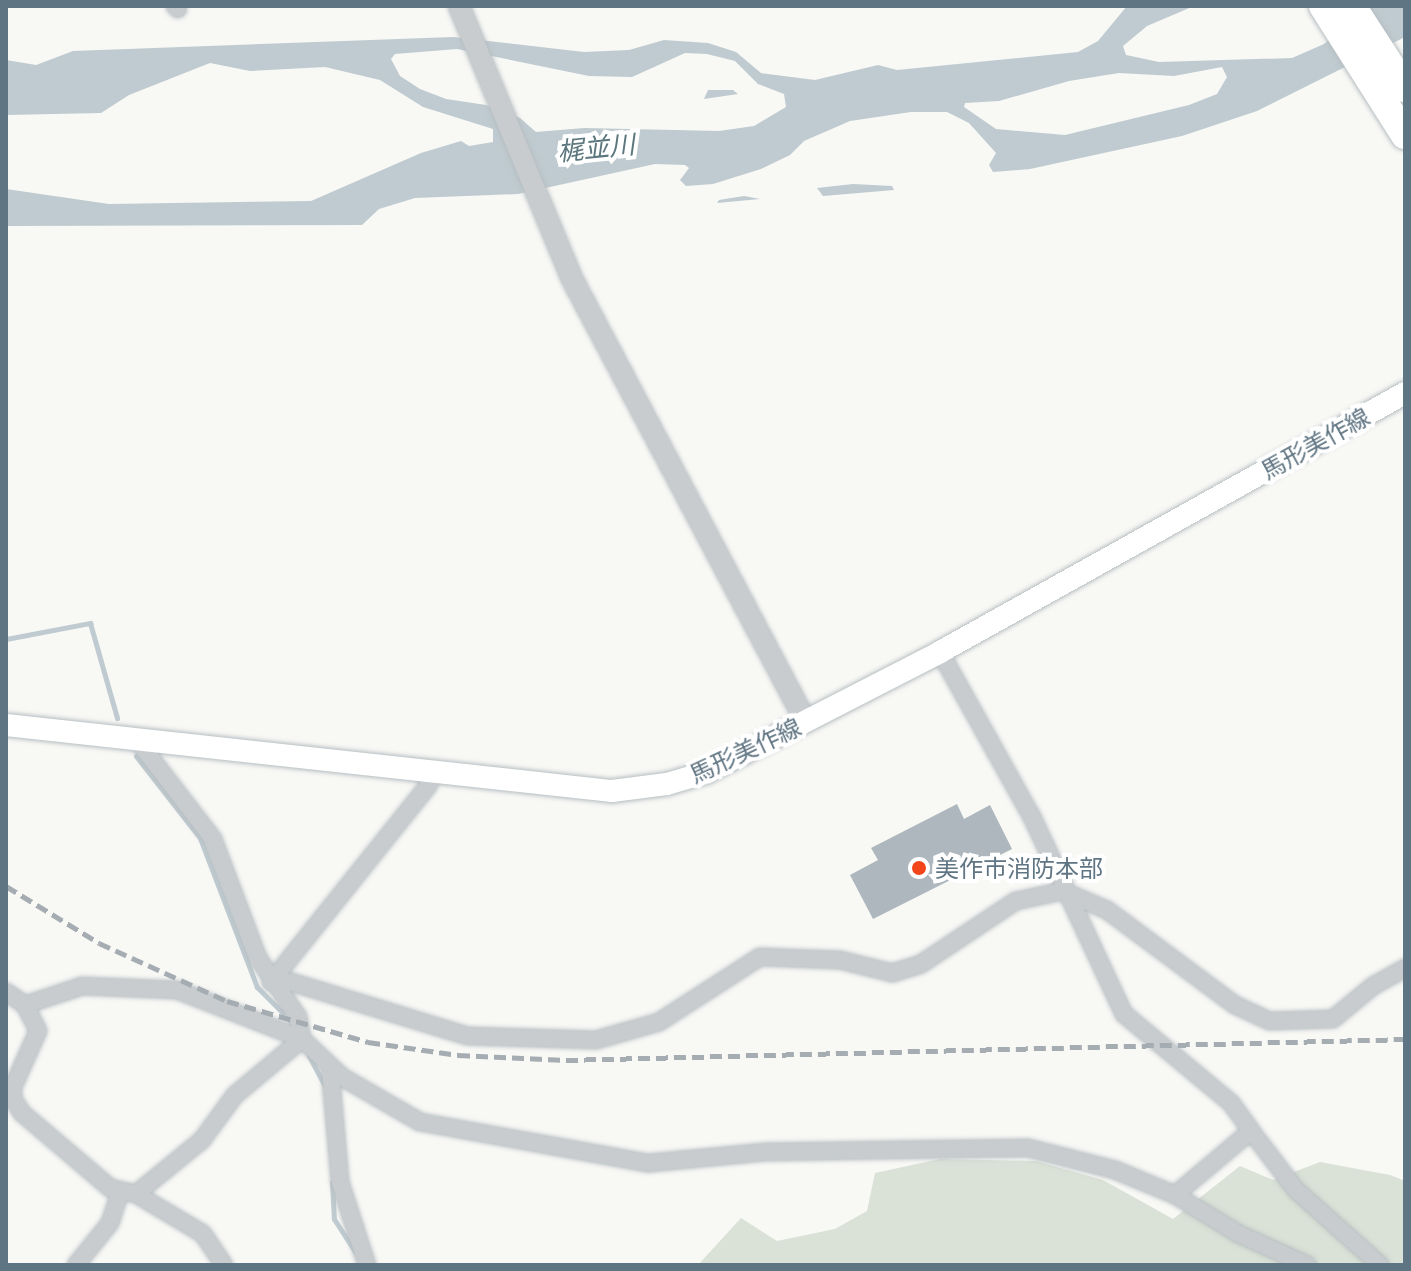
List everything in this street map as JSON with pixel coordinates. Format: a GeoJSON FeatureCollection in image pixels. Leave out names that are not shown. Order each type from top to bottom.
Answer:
{"type":"FeatureCollection","features":[{"type":"Feature","properties":{"kind":"highway"},"geometry":{"type":"LineString","coordinates":[[1323,6],[1376,67],[1405,88]]}},
{"type":"Feature","properties":{"kind":"highway"},"geometry":{"type":"LineString","coordinates":[[1352,6],[1405,135]]}},
{"type":"Feature","properties":{"kind":"main road","name":"馬形美作線"},"geometry":{"type":"LineString","coordinates":[[6,725],[612,791],[667,784],[707,772],[940,652],[1405,393]]}},
{"type":"Feature","properties":{"kind":"street"},"geometry":{"type":"LineString","coordinates":[[462,13],[550,230],[806,722]]}},
{"type":"Feature","properties":{"kind":"street"},"geometry":{"type":"LineString","coordinates":[[940,652],[1032,817],[1063,891],[1124,1014],[1231,1103],[1296,1190],[1380,1265]]}},
{"type":"Feature","properties":{"kind":"street"},"geometry":{"type":"LineString","coordinates":[[136,739],[213,839],[271,982],[298,1017],[302,1039]]}},
{"type":"Feature","properties":{"kind":"street"},"geometry":{"type":"LineString","coordinates":[[271,982],[428,786],[434,771]]}},
{"type":"Feature","properties":{"kind":"street"},"geometry":{"type":"LineString","coordinates":[[271,982],[291,982],[468,1036],[596,1040],[659,1022],[760,957],[840,960],[892,973],[921,964],[1016,901],[1063,891],[1107,910],[1235,1005],[1270,1021],[1333,1019],[1373,986],[1405,968]]}},
{"type":"Feature","properties":{"kind":"street"},"geometry":{"type":"LineString","coordinates":[[25,1005],[64,989],[160,986],[302,1039],[330,1067],[420,1122],[649,1163],[766,1152],[1028,1148],[1115,1170],[1175,1195],[1239,1234],[1307,1265]]}},
{"type":"Feature","properties":{"kind":"street"},"geometry":{"type":"LineString","coordinates":[[6,992],[25,1005],[38,1031],[13,1087],[13,1099],[22,1113],[128,1193],[203,1234],[224,1265]]}},
{"type":"Feature","properties":{"kind":"street"},"geometry":{"type":"LineString","coordinates":[[76,1265],[110,1223],[128,1193],[202,1140],[235,1095],[302,1039]]}},
{"type":"Feature","properties":{"kind":"street"},"geometry":{"type":"LineString","coordinates":[[330,1067],[340,1182],[367,1265]]}},
{"type":"Feature","properties":{"kind":"street"},"geometry":{"type":"LineString","coordinates":[[1175,1195],[1251,1131]]}},
{"type":"Feature","properties":{"kind":"shaded area"},"geometry":{"type":"Polygon","coordinates":[[[940,1159],[1036,1161],[1103,1180],[1173,1219],[1240,1166],[1273,1180],[1320,1162],[1390,1175],[1405,1181],[1405,1265],[698,1265],[741,1218],[777,1241],[835,1229],[867,1211],[875,1173],[940,1159]]]}},
{"type":"Feature","properties":{"kind":"water","name":"梶並川"},"geometry":{"type":"Polygon","coordinates":[[[1127,6],[1194,6],[1147,26],[1123,46],[1126,55],[1159,62],[1292,58],[1324,44],[1367,6],[1405,6],[1405,37],[1257,111],[1182,136],[1030,169],[993,172],[989,165],[996,153],[969,123],[947,112],[911,112],[850,121],[804,141],[790,155],[761,169],[713,184],[686,186],[680,180],[689,168],[685,165],[655,164],[518,194],[415,198],[379,209],[362,225],[6,226],[6,189],[109,204],[311,201],[421,153],[461,141],[469,146],[493,142],[493,129],[423,107],[380,80],[325,67],[250,71],[210,63],[129,95],[101,113],[6,115],[6,60],[36,65],[73,51],[453,37],[584,52],[629,50],[664,40],[708,43],[736,52],[761,73],[815,80],[878,65],[897,70],[1078,52],[1098,41],[1127,6]],[[457,49],[395,54],[391,59],[400,76],[420,89],[446,99],[486,105],[520,118],[536,132],[584,128],[719,131],[754,126],[786,107],[784,94],[758,84],[735,61],[707,54],[685,53],[632,77],[589,76],[457,49]],[[1222,67],[1174,76],[1119,73],[1069,81],[999,101],[965,103],[964,107],[996,129],[1065,135],[1189,105],[1217,94],[1227,77],[1222,67]]]}},
{"type":"Feature","properties":{"kind":"water"},"geometry":{"type":"Polygon","coordinates":[[[708,90],[733,90],[738,94],[704,99],[708,90]]]}},
{"type":"Feature","properties":{"kind":"water"},"geometry":{"type":"Polygon","coordinates":[[[853,184],[892,186],[894,190],[823,196],[817,188],[853,184]]]}},
{"type":"Feature","properties":{"kind":"water"},"geometry":{"type":"Polygon","coordinates":[[[744,196],[760,199],[717,203],[719,200],[744,196]]]}},
{"type":"Feature","properties":{"kind":"building","name":"美作市消防本部"},"geometry":{"type":"Polygon","coordinates":[[[957,804],[964,819],[990,805],[1012,849],[873,919],[850,875],[878,860],[871,848],[957,804]]]}},
{"type":"Feature","properties":{"kind":"waterway"},"geometry":{"type":"LineString","coordinates":[[6,639],[90,623],[117,718]]}},
{"type":"Feature","properties":{"kind":"waterway"},"geometry":{"type":"LineString","coordinates":[[136,756],[200,838],[257,987],[283,1013]]}},
{"type":"Feature","properties":{"kind":"waterway"},"geometry":{"type":"LineString","coordinates":[[309,1056],[324,1084]]}},
{"type":"Feature","properties":{"kind":"waterway"},"geometry":{"type":"LineString","coordinates":[[332,1182],[334,1219],[356,1253]]}},
{"type":"Feature","properties":{"kind":"railway"},"geometry":{"type":"LineString","coordinates":[[6,886],[99,943],[227,1001],[368,1042],[458,1055],[566,1060],[1405,1039]]}},
{"type":"Feature","properties":{"kind":"place","name":"美作市消防本部"},"geometry":{"type":"Point","coordinates":[919,868]}}]}
